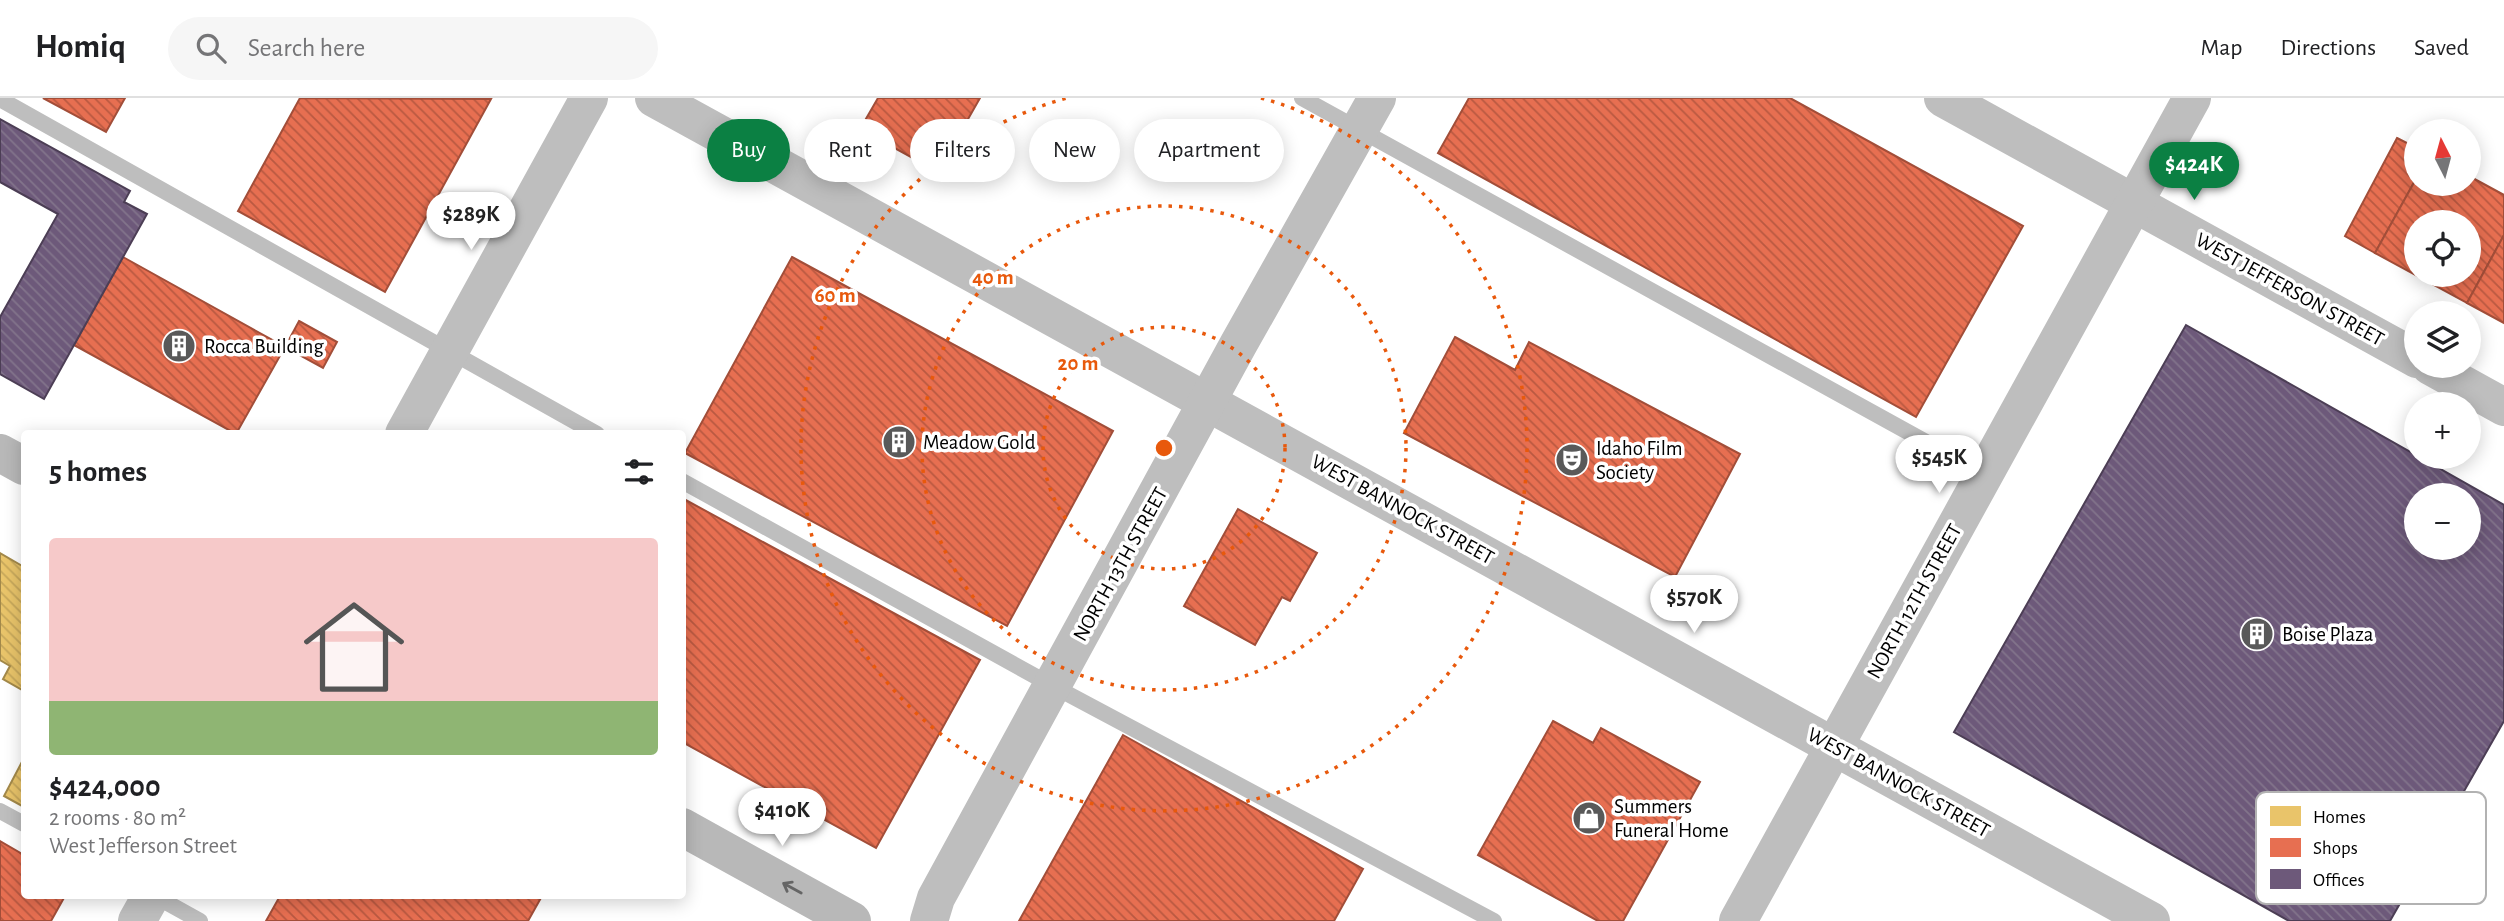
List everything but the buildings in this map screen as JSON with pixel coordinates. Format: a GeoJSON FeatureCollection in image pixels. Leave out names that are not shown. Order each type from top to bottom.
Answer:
{"type":"FeatureCollection","features":[{"type":"Feature","properties":{"kind":"main road"},"geometry":{"type":"LineString","coordinates":[[0,453],[21,464]]}},
{"type":"Feature","properties":{"kind":"main road"},"geometry":{"type":"LineString","coordinates":[[686,829],[852,921]]}},
{"type":"Feature","properties":{"kind":"street"},"geometry":{"type":"LineString","coordinates":[[406,430],[589,98]]}},
{"type":"Feature","properties":{"kind":"street","name":"WEST BANNOCK STREET"},"geometry":{"type":"LineString","coordinates":[[654,98],[2151,921]]}},
{"type":"Feature","properties":{"kind":"street","name":"NORTH 13TH STREET"},"geometry":{"type":"LineString","coordinates":[[929,921],[936,898],[1377,98]]}},
{"type":"Feature","properties":{"kind":"street","name":"WEST JEFFERSON STREET"},"geometry":{"type":"LineString","coordinates":[[1943,98],[2404,352]]}},
{"type":"Feature","properties":{"kind":"street","name":"NORTH 12TH STREET"},"geometry":{"type":"LineString","coordinates":[[1738,921],[2192,98]]}},
{"type":"Feature","properties":{"kind":"street"},"geometry":{"type":"LineString","coordinates":[[2452,378],[2504,407]]}},
{"type":"Feature","properties":{"kind":"street"},"geometry":{"type":"LineString","coordinates":[[137,921],[151,899]]}},
{"type":"Feature","properties":{"kind":"lane"},"geometry":{"type":"LineString","coordinates":[[1302,98],[1984,474]]}},
{"type":"Feature","properties":{"kind":"lane"},"geometry":{"type":"LineString","coordinates":[[0,100],[590,430]]}},
{"type":"Feature","properties":{"kind":"lane"},"geometry":{"type":"LineString","coordinates":[[686,483],[1053,686],[1494,921]]}},
{"type":"Feature","properties":{"kind":"lane"},"geometry":{"type":"LineString","coordinates":[[0,811],[21,822]]}},
{"type":"Feature","properties":{"kind":"lane"},"geometry":{"type":"LineString","coordinates":[[159,899],[200,921]]}},
{"type":"Feature","properties":{"kind":"place","name":"Rocca Building"},"geometry":{"type":"Point","coordinates":[179,346]}},
{"type":"Feature","properties":{"kind":"place","name":"Meadow Gold"},"geometry":{"type":"Point","coordinates":[899,442]}},
{"type":"Feature","properties":{"kind":"place","name":"Idaho Film Society"},"geometry":{"type":"Point","coordinates":[1572,460]}},
{"type":"Feature","properties":{"kind":"place","name":"Boise Plaza"},"geometry":{"type":"Point","coordinates":[2257,634]}},
{"type":"Feature","properties":{"kind":"place","name":"Summers Funeral Home"},"geometry":{"type":"Point","coordinates":[1589,818]}}]}
